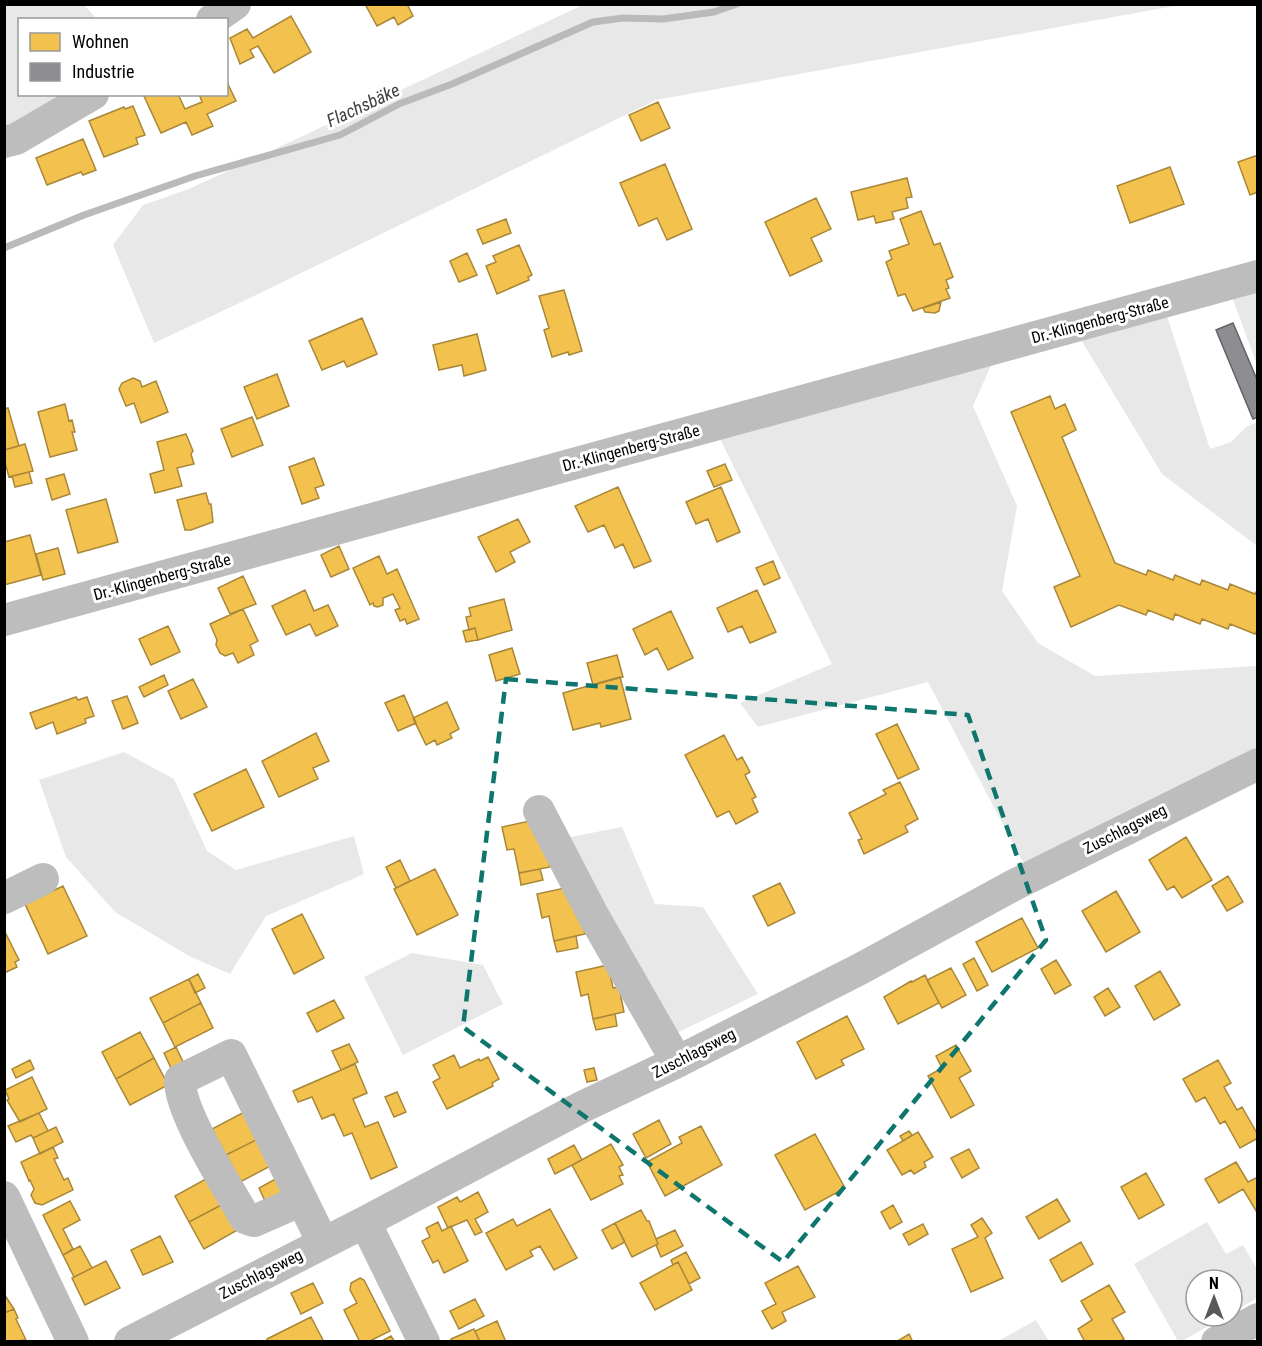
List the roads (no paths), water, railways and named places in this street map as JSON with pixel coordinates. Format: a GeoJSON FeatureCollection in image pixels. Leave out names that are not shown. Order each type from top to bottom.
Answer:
{"type":"FeatureCollection","features":[{"type":"Feature","properties":{"kind":"street"},"geometry":{"type":"LineString","coordinates":[[215,18],[235,4]]}},
{"type":"Feature","properties":{"kind":"street"},"geometry":{"type":"LineString","coordinates":[[4,142],[16,139],[90,96]]}},
{"type":"Feature","properties":{"kind":"street","name":"Dr.-Klingenberg-Straße"},"geometry":{"type":"LineString","coordinates":[[4,620],[1257,276]]}},
{"type":"Feature","properties":{"kind":"street","name":"Zuschlagsweg"},"geometry":{"type":"LineString","coordinates":[[148,1337],[582,1107],[677,1062],[860,969],[1014,885],[1257,764]]}},
{"type":"Feature","properties":{"kind":"street"},"geometry":{"type":"LineString","coordinates":[[539,811],[594,917],[677,1062]]}},
{"type":"Feature","properties":{"kind":"street"},"geometry":{"type":"LineString","coordinates":[[4,898],[43,879]]}},
{"type":"Feature","properties":{"kind":"street"},"geometry":{"type":"LineString","coordinates":[[302,1200],[254,1221],[245,1218],[196,1130],[180,1091],[180,1080],[231,1055],[302,1200],[323,1243]]}},
{"type":"Feature","properties":{"kind":"street"},"geometry":{"type":"LineString","coordinates":[[4,1197],[73,1341]]}},
{"type":"Feature","properties":{"kind":"street"},"geometry":{"type":"LineString","coordinates":[[365,1222],[424,1341]]}},
{"type":"Feature","properties":{"kind":"street"},"geometry":{"type":"LineString","coordinates":[[1217,1341],[1257,1319]]}},
{"type":"Feature","properties":{"kind":"waterway","name":"Flachsbäke"},"geometry":{"type":"LineString","coordinates":[[4,248],[84,215],[195,176],[340,135],[399,104],[452,84],[593,22],[623,18],[663,19],[714,12],[737,4]]}}]}
